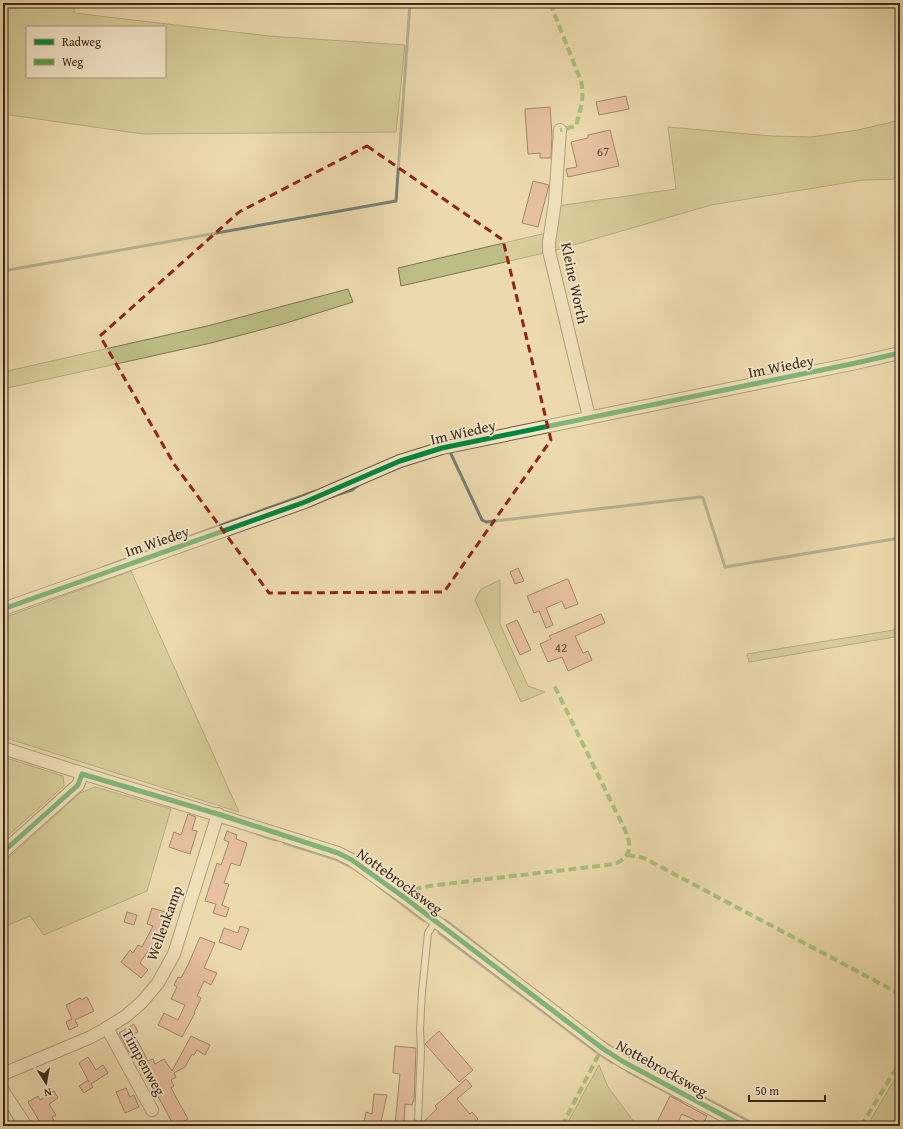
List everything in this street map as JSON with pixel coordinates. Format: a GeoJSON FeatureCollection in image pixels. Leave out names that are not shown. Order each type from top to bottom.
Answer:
{"type":"FeatureCollection","features":[{"type":"Feature","properties":{"kind":"street","name":"Kleine Worth"},"geometry":{"type":"LineString","coordinates":[[560,130],[555,202],[549,251],[589,418]]}},
{"type":"Feature","properties":{"kind":"street","name":"Im Wiedey"},"geometry":{"type":"LineString","coordinates":[[3,609],[304,502],[400,461],[442,448],[900,353]]}},
{"type":"Feature","properties":{"kind":"street","name":"Nottebrocksweg"},"geometry":{"type":"LineString","coordinates":[[3,748],[82,774],[218,814],[338,853],[352,860],[602,1048],[622,1061],[743,1126]]}},
{"type":"Feature","properties":{"kind":"street"},"geometry":{"type":"LineString","coordinates":[[3,852],[78,785],[82,774]]}},
{"type":"Feature","properties":{"kind":"street","name":"Wellenkamp"},"geometry":{"type":"LineString","coordinates":[[3,1074],[91,1037],[107,1028],[126,1016],[142,1002],[158,983],[174,954],[218,814]]}},
{"type":"Feature","properties":{"kind":"street","name":"Timpenweg"},"geometry":{"type":"LineString","coordinates":[[107,1028],[152,1110]]}},
{"type":"Feature","properties":{"kind":"street"},"geometry":{"type":"LineString","coordinates":[[3,1091],[26,1126]]}},
{"type":"Feature","properties":{"kind":"lane"},"geometry":{"type":"LineString","coordinates":[[418,1120],[422,1051],[420,1029],[422,992],[428,933],[435,922]]}},
{"type":"Feature","properties":{"kind":"highlighted area"},"geometry":{"type":"Polygon","coordinates":[[[367,146],[503,240],[551,440],[444,592],[269,593],[174,464],[100,336],[239,212],[367,146]]]}},
{"type":"Feature","properties":{"kind":"green space"},"geometry":{"type":"Polygon","coordinates":[[[3,3],[74,3],[74,13],[269,36],[405,45],[396,132],[143,134],[3,114],[3,3]]]}},
{"type":"Feature","properties":{"kind":"green space"},"geometry":{"type":"Polygon","coordinates":[[[900,120],[900,179],[863,180],[711,205],[553,251],[401,286],[398,268],[546,233],[550,207],[676,189],[668,127],[771,136],[811,137],[858,130],[900,120]]]}},
{"type":"Feature","properties":{"kind":"green space"},"geometry":{"type":"Polygon","coordinates":[[[348,289],[353,302],[283,324],[211,343],[3,389],[3,372],[207,326],[348,289]]]}},
{"type":"Feature","properties":{"kind":"green space"},"geometry":{"type":"Polygon","coordinates":[[[131,571],[239,812],[3,737],[3,618],[131,571]]]}},
{"type":"Feature","properties":{"kind":"green space"},"geometry":{"type":"Polygon","coordinates":[[[500,580],[500,624],[528,686],[545,692],[521,702],[475,600],[481,589],[500,580]]]}},
{"type":"Feature","properties":{"kind":"green space"},"geometry":{"type":"Polygon","coordinates":[[[900,629],[900,636],[749,662],[747,654],[900,629]]]}},
{"type":"Feature","properties":{"kind":"green space"},"geometry":{"type":"Polygon","coordinates":[[[3,757],[63,776],[64,786],[3,840],[3,757]]]}},
{"type":"Feature","properties":{"kind":"green space"},"geometry":{"type":"Polygon","coordinates":[[[95,787],[171,809],[147,891],[44,935],[30,916],[3,927],[3,863],[80,793],[95,787]]]}},
{"type":"Feature","properties":{"kind":"green space"},"geometry":{"type":"Polygon","coordinates":[[[599,1065],[608,1087],[637,1126],[566,1126],[599,1065]]]}},
{"type":"Feature","properties":{"kind":"green space"},"geometry":{"type":"Polygon","coordinates":[[[900,1070],[900,1126],[867,1126],[900,1070]]]}},
{"type":"Feature","properties":{"kind":"building"},"geometry":{"type":"Polygon","coordinates":[[[626,96],[629,109],[599,115],[596,102],[626,96]]]}},
{"type":"Feature","properties":{"kind":"building"},"geometry":{"type":"Polygon","coordinates":[[[550,107],[552,136],[551,158],[540,158],[540,153],[528,154],[525,109],[550,107]]]}},
{"type":"Feature","properties":{"kind":"building"},"geometry":{"type":"Polygon","coordinates":[[[610,130],[619,166],[568,177],[566,169],[577,167],[571,142],[588,138],[588,135],[610,130]]]}},
{"type":"Feature","properties":{"kind":"building"},"geometry":{"type":"Polygon","coordinates":[[[533,181],[549,185],[538,227],[522,223],[533,181]]]}},
{"type":"Feature","properties":{"kind":"building"},"geometry":{"type":"Polygon","coordinates":[[[518,568],[524,581],[515,584],[510,572],[518,568]]]}},
{"type":"Feature","properties":{"kind":"building"},"geometry":{"type":"Polygon","coordinates":[[[567,579],[578,604],[565,609],[562,601],[546,608],[553,625],[546,628],[539,611],[534,613],[527,596],[567,579]]]}},
{"type":"Feature","properties":{"kind":"building"},"geometry":{"type":"Polygon","coordinates":[[[601,614],[605,623],[575,636],[583,653],[588,651],[592,660],[568,671],[562,657],[548,662],[540,644],[551,639],[549,636],[601,614]]]}},
{"type":"Feature","properties":{"kind":"building"},"geometry":{"type":"Polygon","coordinates":[[[517,620],[531,650],[520,655],[506,625],[517,620]]]}},
{"type":"Feature","properties":{"kind":"building"},"geometry":{"type":"Polygon","coordinates":[[[188,814],[196,817],[192,830],[197,831],[190,854],[169,847],[174,832],[181,835],[188,814]]]}},
{"type":"Feature","properties":{"kind":"building"},"geometry":{"type":"Polygon","coordinates":[[[227,831],[237,835],[236,839],[247,843],[240,866],[231,863],[224,883],[229,884],[222,905],[229,908],[226,917],[213,913],[216,904],[205,901],[217,863],[221,865],[229,842],[224,840],[227,831]]]}},
{"type":"Feature","properties":{"kind":"building"},"geometry":{"type":"Polygon","coordinates":[[[152,908],[172,914],[165,936],[156,952],[150,948],[140,963],[148,970],[141,978],[121,962],[130,950],[133,953],[138,945],[142,947],[153,926],[147,924],[152,908]]]}},
{"type":"Feature","properties":{"kind":"building"},"geometry":{"type":"Polygon","coordinates":[[[127,912],[137,915],[134,925],[124,922],[127,912]]]}},
{"type":"Feature","properties":{"kind":"building"},"geometry":{"type":"Polygon","coordinates":[[[240,926],[249,929],[241,950],[219,942],[224,928],[238,933],[240,926]]]}},
{"type":"Feature","properties":{"kind":"building"},"geometry":{"type":"Polygon","coordinates":[[[200,937],[215,943],[204,968],[217,973],[211,985],[204,981],[197,996],[201,998],[182,1037],[158,1025],[164,1013],[178,1020],[185,1005],[171,999],[177,987],[174,985],[178,977],[181,978],[200,937]]]}},
{"type":"Feature","properties":{"kind":"building"},"geometry":{"type":"Polygon","coordinates":[[[87,997],[94,1011],[75,1020],[78,1026],[69,1030],[66,1022],[72,1019],[66,1005],[80,998],[81,1000],[87,997]]]}},
{"type":"Feature","properties":{"kind":"building"},"geometry":{"type":"Polygon","coordinates":[[[134,1024],[138,1032],[134,1034],[148,1061],[153,1059],[155,1064],[164,1059],[172,1071],[191,1036],[210,1045],[205,1055],[197,1050],[194,1055],[192,1054],[185,1067],[174,1073],[176,1077],[171,1080],[174,1086],[171,1088],[188,1119],[176,1126],[174,1126],[134,1052],[131,1053],[128,1051],[119,1033],[134,1024]]]}},
{"type":"Feature","properties":{"kind":"building"},"geometry":{"type":"Polygon","coordinates":[[[439,1031],[473,1070],[459,1082],[425,1044],[439,1031]]]}},
{"type":"Feature","properties":{"kind":"building"},"geometry":{"type":"Polygon","coordinates":[[[395,1046],[416,1048],[414,1101],[412,1105],[405,1104],[404,1126],[395,1125],[400,1074],[393,1073],[395,1046]]]}},
{"type":"Feature","properties":{"kind":"building"},"geometry":{"type":"Polygon","coordinates":[[[88,1057],[96,1070],[103,1065],[108,1073],[91,1084],[93,1087],[84,1093],[79,1086],[88,1080],[79,1063],[88,1057]]]}},
{"type":"Feature","properties":{"kind":"building"},"geometry":{"type":"Polygon","coordinates":[[[466,1079],[472,1086],[457,1099],[470,1114],[472,1112],[478,1119],[471,1126],[419,1126],[437,1109],[435,1106],[466,1079]]]}},
{"type":"Feature","properties":{"kind":"building"},"geometry":{"type":"Polygon","coordinates":[[[126,1088],[130,1097],[134,1095],[139,1107],[125,1113],[116,1092],[126,1088]]]}},
{"type":"Feature","properties":{"kind":"building"},"geometry":{"type":"Polygon","coordinates":[[[54,1091],[58,1098],[49,1104],[56,1115],[52,1117],[57,1126],[42,1126],[28,1102],[38,1096],[40,1100],[54,1091]]]}},
{"type":"Feature","properties":{"kind":"building"},"geometry":{"type":"Polygon","coordinates":[[[374,1094],[387,1095],[380,1126],[363,1126],[366,1112],[372,1114],[374,1094]]]}},
{"type":"Feature","properties":{"kind":"building"},"geometry":{"type":"Polygon","coordinates":[[[670,1096],[707,1116],[703,1124],[682,1114],[676,1126],[655,1126],[670,1096]]]}},
{"type":"Feature","properties":{"kind":"waterway"},"geometry":{"type":"LineString","coordinates":[[3,271],[396,201],[410,3]]}},
{"type":"Feature","properties":{"kind":"waterway"},"geometry":{"type":"LineString","coordinates":[[451,454],[482,520],[486,522],[700,497],[703,498],[725,567],[900,538]]}},
{"type":"Feature","properties":{"kind":"waterway"},"geometry":{"type":"LineString","coordinates":[[330,497],[352,490],[360,484]]}},
{"type":"Feature","properties":{"kind":"waterway"},"geometry":{"type":"LineString","coordinates":[[104,567],[316,491]]}},
{"type":"Feature","properties":{"kind":"waterway"},"geometry":{"type":"LineString","coordinates":[[257,834],[276,840]]}},
{"type":"Feature","properties":{"kind":"waterway"},"geometry":{"type":"LineString","coordinates":[[284,843],[335,859],[353,868]]}},
{"type":"Feature","properties":{"kind":"waterway"},"geometry":{"type":"LineString","coordinates":[[377,885],[424,921]]}},
{"type":"Feature","properties":{"kind":"waterway"},"geometry":{"type":"LineString","coordinates":[[445,920],[516,975]]}},
{"type":"Feature","properties":{"kind":"waterway"},"geometry":{"type":"LineString","coordinates":[[439,933],[613,1063]]}},
{"type":"Feature","properties":{"kind":"waterway"},"geometry":{"type":"LineString","coordinates":[[603,1042],[758,1126]]}},
{"type":"Feature","properties":{"kind":"waterway"},"geometry":{"type":"LineString","coordinates":[[627,1071],[683,1101]]}},
{"type":"Feature","properties":{"kind":"marked path"},"geometry":{"type":"LineString","coordinates":[[550,3],[581,81],[582,87],[582,104],[576,126],[560,130]]}},
{"type":"Feature","properties":{"kind":"marked path"},"geometry":{"type":"LineString","coordinates":[[405,898],[411,892],[428,886],[615,864],[625,858],[629,850],[629,841],[625,830],[554,685]]}},
{"type":"Feature","properties":{"kind":"marked path"},"geometry":{"type":"LineString","coordinates":[[627,855],[644,858],[900,994]]}},
{"type":"Feature","properties":{"kind":"marked path"},"geometry":{"type":"LineString","coordinates":[[562,1126],[602,1048]]}},
{"type":"Feature","properties":{"kind":"marked path"},"geometry":{"type":"LineString","coordinates":[[861,1126],[900,1062]]}},
{"type":"Feature","properties":{"kind":"marked path"},"geometry":{"type":"LineString","coordinates":[[411,1126],[418,1120]]}},
{"type":"Feature","properties":{"kind":"cycle path"},"geometry":{"type":"LineString","coordinates":[[3,609],[305,502],[400,461],[442,448],[900,353]]}},
{"type":"Feature","properties":{"kind":"cycle path"},"geometry":{"type":"LineString","coordinates":[[3,852],[78,785],[82,774],[218,814],[338,853],[352,860],[405,898],[602,1048],[622,1061],[743,1126]]}}]}
